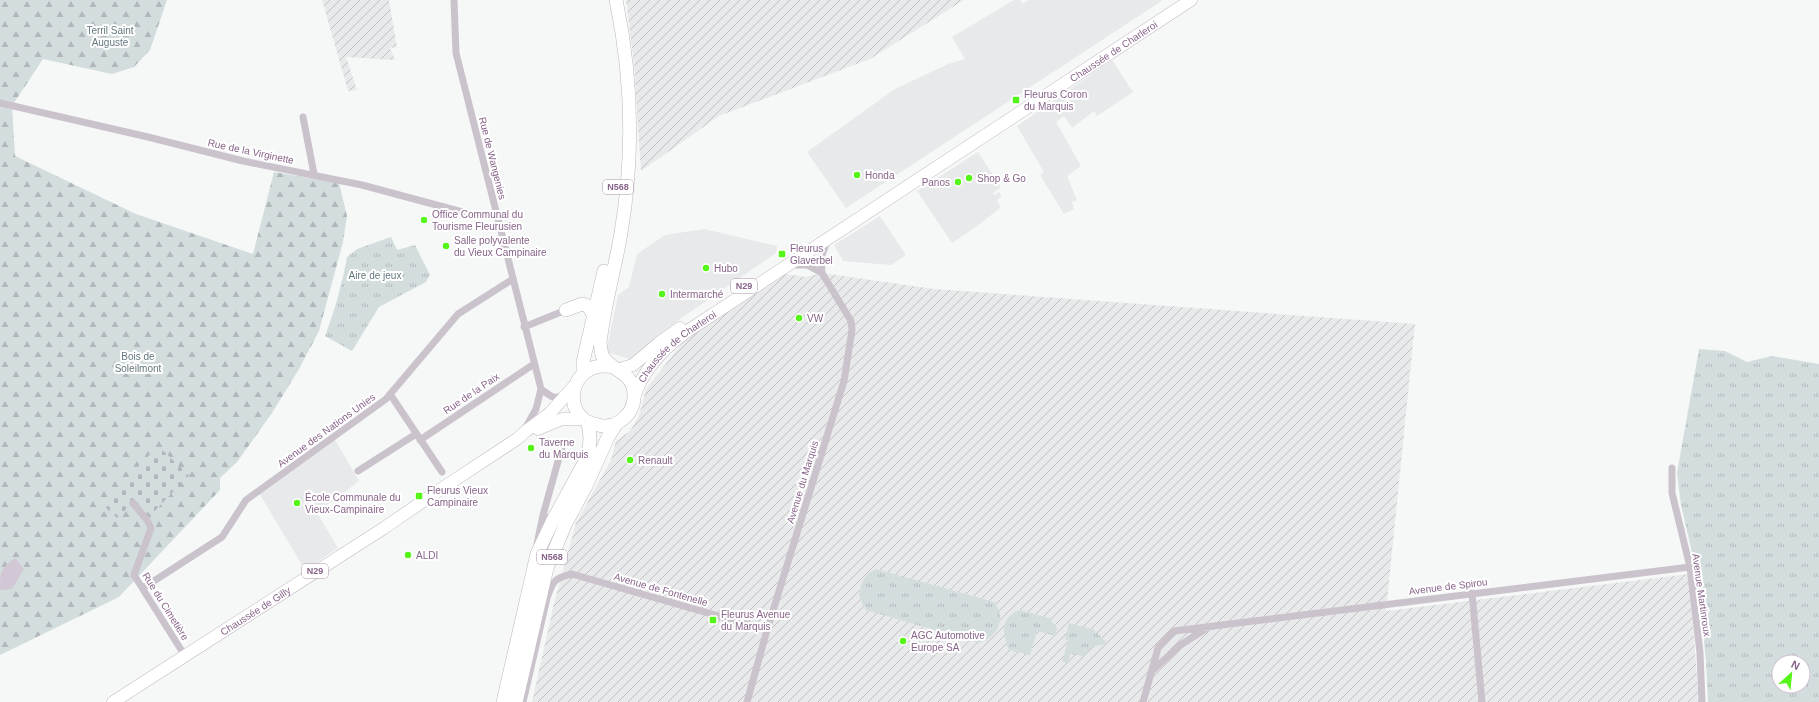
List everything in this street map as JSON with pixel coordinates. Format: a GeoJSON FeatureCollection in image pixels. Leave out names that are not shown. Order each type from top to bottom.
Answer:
{"type":"FeatureCollection","features":[{"type":"Feature","properties":{"kind":"highway","name":"N568"},"geometry":{"type":"LineString","coordinates":[[583,372],[612,231],[620,153],[618,67],[607,0]]}},
{"type":"Feature","properties":{"kind":"highway","name":"N568"},"geometry":{"type":"LineString","coordinates":[[616,0],[626,66],[629,123],[627,185],[621,231],[600,343],[602,354],[617,368]]}},
{"type":"Feature","properties":{"kind":"highway"},"geometry":{"type":"LineString","coordinates":[[566,310],[582,304],[588,306],[594,316]]}},
{"type":"Feature","properties":{"kind":"highway"},"geometry":{"type":"LineString","coordinates":[[598,365],[617,368],[629,379],[634,391],[634,398],[629,412],[618,423],[602,426],[586,420],[575,408],[573,394],[574,386],[583,372],[598,365]]}},
{"type":"Feature","properties":{"kind":"highway","name":"N568"},"geometry":{"type":"LineString","coordinates":[[503,702],[537,554],[548,518],[589,454],[590,437],[586,420]]}},
{"type":"Feature","properties":{"kind":"highway","name":"N568"},"geometry":{"type":"LineString","coordinates":[[516,702],[547,568],[565,525],[586,486],[608,437],[618,423]]}},
{"type":"Feature","properties":{"kind":"main road","name":"Chaussée de Charleroi"},"geometry":{"type":"LineString","coordinates":[[925,171],[1178,0]]}},
{"type":"Feature","properties":{"kind":"main road","name":"Chaussée de Charleroi"},"geometry":{"type":"LineString","coordinates":[[617,368],[633,366],[665,338],[1191,0]]}},
{"type":"Feature","properties":{"kind":"main road","name":"Chaussée de Charleroi"},"geometry":{"type":"LineString","coordinates":[[634,398],[639,384],[645,374],[670,345],[689,330],[829,238],[872,205]]}},
{"type":"Feature","properties":{"kind":"main road","name":"Chaussée de Gilly"},"geometry":{"type":"LineString","coordinates":[[113,702],[384,528],[521,435],[550,413],[574,386]]}},
{"type":"Feature","properties":{"kind":"main road","name":"Chaussée de Gilly"},"geometry":{"type":"LineString","coordinates":[[521,435],[529,434],[540,427],[562,418],[586,420]]}},
{"type":"Feature","properties":{"kind":"street","name":"Rue de Wangenies"},"geometry":{"type":"LineString","coordinates":[[454,0],[456,53],[524,327],[541,389]]}},
{"type":"Feature","properties":{"kind":"street","name":"Rue de la Virginette"},"geometry":{"type":"LineString","coordinates":[[0,103],[243,161],[314,174],[362,185],[470,214],[497,216]]}},
{"type":"Feature","properties":{"kind":"street"},"geometry":{"type":"LineString","coordinates":[[303,117],[314,174]]}},
{"type":"Feature","properties":{"kind":"street"},"geometry":{"type":"LineString","coordinates":[[822,273],[822,251],[829,238]]}},
{"type":"Feature","properties":{"kind":"street"},"geometry":{"type":"LineString","coordinates":[[785,267],[792,265],[807,265],[822,273]]}},
{"type":"Feature","properties":{"kind":"street","name":"Avenue du Marquis"},"geometry":{"type":"LineString","coordinates":[[747,702],[767,630],[844,380],[852,330],[851,321],[844,307],[822,273]]}},
{"type":"Feature","properties":{"kind":"street","name":"Avenue des Nations Unies"},"geometry":{"type":"LineString","coordinates":[[143,588],[222,537],[246,500],[386,399],[458,314],[513,279]]}},
{"type":"Feature","properties":{"kind":"street"},"geometry":{"type":"LineString","coordinates":[[524,327],[566,310]]}},
{"type":"Feature","properties":{"kind":"street","name":"Rue de la Paix"},"geometry":{"type":"LineString","coordinates":[[358,471],[418,437],[534,364]]}},
{"type":"Feature","properties":{"kind":"street"},"geometry":{"type":"LineString","coordinates":[[521,435],[536,409],[541,389],[552,397],[559,398],[574,386]]}},
{"type":"Feature","properties":{"kind":"street"},"geometry":{"type":"LineString","coordinates":[[390,394],[442,472]]}},
{"type":"Feature","properties":{"kind":"street"},"geometry":{"type":"LineString","coordinates":[[548,518],[562,447]]}},
{"type":"Feature","properties":{"kind":"street","name":"Avenue Martinroux"},"geometry":{"type":"LineString","coordinates":[[1672,468],[1672,493],[1690,567],[1700,654],[1702,702]]}},
{"type":"Feature","properties":{"kind":"street","name":"Rue du Cimetière"},"geometry":{"type":"LineString","coordinates":[[134,503],[151,528],[134,575],[185,656]]}},
{"type":"Feature","properties":{"kind":"street","name":"Avenue de Spirou"},"geometry":{"type":"LineString","coordinates":[[1142,702],[1158,648],[1174,631],[1690,567]]}},
{"type":"Feature","properties":{"kind":"street","name":"Avenue de Fontenelle"},"geometry":{"type":"LineString","coordinates":[[523,702],[549,590],[552,583],[559,577],[572,574],[767,630]]}},
{"type":"Feature","properties":{"kind":"street"},"geometry":{"type":"LineString","coordinates":[[1472,594],[1482,702]]}},
{"type":"Feature","properties":{"kind":"street","name":"Avenue de Spirou"},"geometry":{"type":"LineString","coordinates":[[1151,672],[1179,646],[1209,627]]}},
{"type":"Feature","properties":{"kind":"shaded area"},"geometry":{"type":"Polygon","coordinates":[[[322,0],[389,0],[397,47],[390,48],[395,60],[346,57],[357,90],[348,91],[322,0]]]}},
{"type":"Feature","properties":{"kind":"shaded area"},"geometry":{"type":"Polygon","coordinates":[[[626,0],[964,0],[870,59],[719,116],[641,171],[634,63],[626,0]]]}},
{"type":"Feature","properties":{"kind":"shaded area"},"geometry":{"type":"Polygon","coordinates":[[[1014,0],[1021,0],[1022,4],[1029,0],[1163,0],[846,208],[807,152],[895,89],[948,64],[965,59],[952,37],[1014,0]]]}},
{"type":"Feature","properties":{"kind":"shaded area"},"geometry":{"type":"Polygon","coordinates":[[[1112,60],[1133,92],[1097,116],[1094,111],[1072,128],[1064,116],[1056,122],[1081,166],[1067,176],[1077,200],[1072,202],[1074,209],[1064,214],[1040,175],[1044,172],[1017,126],[1112,60]]]}},
{"type":"Feature","properties":{"kind":"shaded area"},"geometry":{"type":"Polygon","coordinates":[[[978,152],[1001,187],[993,193],[994,195],[999,192],[1002,196],[997,200],[1000,206],[999,209],[977,226],[952,243],[917,191],[978,152]]]}},
{"type":"Feature","properties":{"kind":"shaded area"},"geometry":{"type":"Polygon","coordinates":[[[880,216],[906,255],[891,265],[843,261],[834,245],[880,216]]]}},
{"type":"Feature","properties":{"kind":"shaded area"},"geometry":{"type":"Polygon","coordinates":[[[704,229],[777,246],[776,253],[680,319],[633,360],[606,352],[618,295],[629,287],[637,254],[665,235],[704,229]]]}},
{"type":"Feature","properties":{"kind":"shaded area"},"geometry":{"type":"Polygon","coordinates":[[[822,273],[934,289],[1415,324],[1386,611],[1689,574],[1699,702],[532,702],[554,603],[576,523],[611,460],[616,441],[630,431],[639,416],[646,389],[683,342],[692,335],[786,274],[806,277],[822,273]]]}},
{"type":"Feature","properties":{"kind":"shaded area","name":"École Communale du Vieux-Campinaire"},"geometry":{"type":"Polygon","coordinates":[[[334,438],[359,481],[317,513],[338,548],[305,570],[259,493],[334,438]]]}},
{"type":"Feature","properties":{"kind":"shaded area"},"geometry":{"type":"Polygon","coordinates":[[[15,558],[24,569],[12,589],[0,590],[2,571],[6,565],[15,558]]]}},
{"type":"Feature","properties":{"kind":"green space","name":"Bois de Soleilmont"},"geometry":{"type":"Polygon","coordinates":[[[0,0],[167,0],[150,50],[134,67],[112,74],[43,59],[12,106],[15,156],[136,214],[253,254],[274,172],[339,183],[347,216],[343,242],[319,331],[299,369],[272,413],[237,462],[220,478],[220,490],[119,597],[0,655],[0,0]]]}},
{"type":"Feature","properties":{"kind":"green space","name":"Aire de jeux"},"geometry":{"type":"Polygon","coordinates":[[[391,237],[397,250],[415,245],[430,275],[426,282],[379,307],[352,351],[325,336],[338,297],[347,257],[357,249],[391,237]]]}},
{"type":"Feature","properties":{"kind":"green space"},"geometry":{"type":"Polygon","coordinates":[[[1699,349],[1725,351],[1747,362],[1772,356],[1819,364],[1819,702],[1708,702],[1706,661],[1697,574],[1681,505],[1677,473],[1699,349]]]}},
{"type":"Feature","properties":{"kind":"green space"},"geometry":{"type":"Polygon","coordinates":[[[158,446],[189,475],[151,515],[135,500],[117,518],[102,504],[158,446]]]}},
{"type":"Feature","properties":{"kind":"green space"},"geometry":{"type":"Polygon","coordinates":[[[876,569],[994,602],[1000,612],[999,624],[995,633],[988,639],[979,643],[866,610],[860,598],[860,589],[863,580],[876,569]]]}},
{"type":"Feature","properties":{"kind":"green space"},"geometry":{"type":"Polygon","coordinates":[[[1020,610],[1049,618],[1057,628],[1056,636],[1037,631],[1030,655],[1009,650],[1005,637],[1004,626],[1006,621],[1013,613],[1020,610]]]}},
{"type":"Feature","properties":{"kind":"green space"},"geometry":{"type":"Polygon","coordinates":[[[1069,623],[1094,630],[1108,644],[1093,646],[1084,656],[1070,654],[1069,663],[1062,662],[1068,641],[1065,639],[1069,623]]]}},
{"type":"Feature","properties":{"kind":"place","name":"Fleurus Coron du Marquis"},"geometry":{"type":"Point","coordinates":[1016,100]}},
{"type":"Feature","properties":{"kind":"place","name":"Honda"},"geometry":{"type":"Point","coordinates":[857,175]}},
{"type":"Feature","properties":{"kind":"place","name":"Shop & Go"},"geometry":{"type":"Point","coordinates":[969,178]}},
{"type":"Feature","properties":{"kind":"place","name":"Panos"},"geometry":{"type":"Point","coordinates":[958,182]}},
{"type":"Feature","properties":{"kind":"place","name":"Office Communal du Tourisme Fleurusien"},"geometry":{"type":"Point","coordinates":[424,220]}},
{"type":"Feature","properties":{"kind":"place","name":"Salle polyvalente du Vieux Campinaire"},"geometry":{"type":"Point","coordinates":[446,246]}},
{"type":"Feature","properties":{"kind":"place","name":"Fleurus Glaverbel"},"geometry":{"type":"Point","coordinates":[782,254]}},
{"type":"Feature","properties":{"kind":"place","name":"Hubo"},"geometry":{"type":"Point","coordinates":[706,268]}},
{"type":"Feature","properties":{"kind":"place","name":"Intermarché"},"geometry":{"type":"Point","coordinates":[662,294]}},
{"type":"Feature","properties":{"kind":"place","name":"VW"},"geometry":{"type":"Point","coordinates":[799,318]}},
{"type":"Feature","properties":{"kind":"place","name":"Taverne du Marquis"},"geometry":{"type":"Point","coordinates":[531,448]}},
{"type":"Feature","properties":{"kind":"place","name":"Renault"},"geometry":{"type":"Point","coordinates":[630,460]}},
{"type":"Feature","properties":{"kind":"place","name":"Fleurus Vieux Campinaire"},"geometry":{"type":"Point","coordinates":[419,496]}},
{"type":"Feature","properties":{"kind":"place","name":"École Communale du Vieux-Campinaire"},"geometry":{"type":"Point","coordinates":[297,503]}},
{"type":"Feature","properties":{"kind":"place","name":"ALDI"},"geometry":{"type":"Point","coordinates":[408,555]}},
{"type":"Feature","properties":{"kind":"place","name":"Fleurus Avenue du Marquis"},"geometry":{"type":"Point","coordinates":[713,620]}},
{"type":"Feature","properties":{"kind":"place","name":"AGC Automotive Europe SA"},"geometry":{"type":"Point","coordinates":[903,641]}},
{"type":"Feature","properties":{"kind":"park label","name":"Terril Saint Auguste"},"geometry":{"type":"Point","coordinates":[110,36]}}]}
